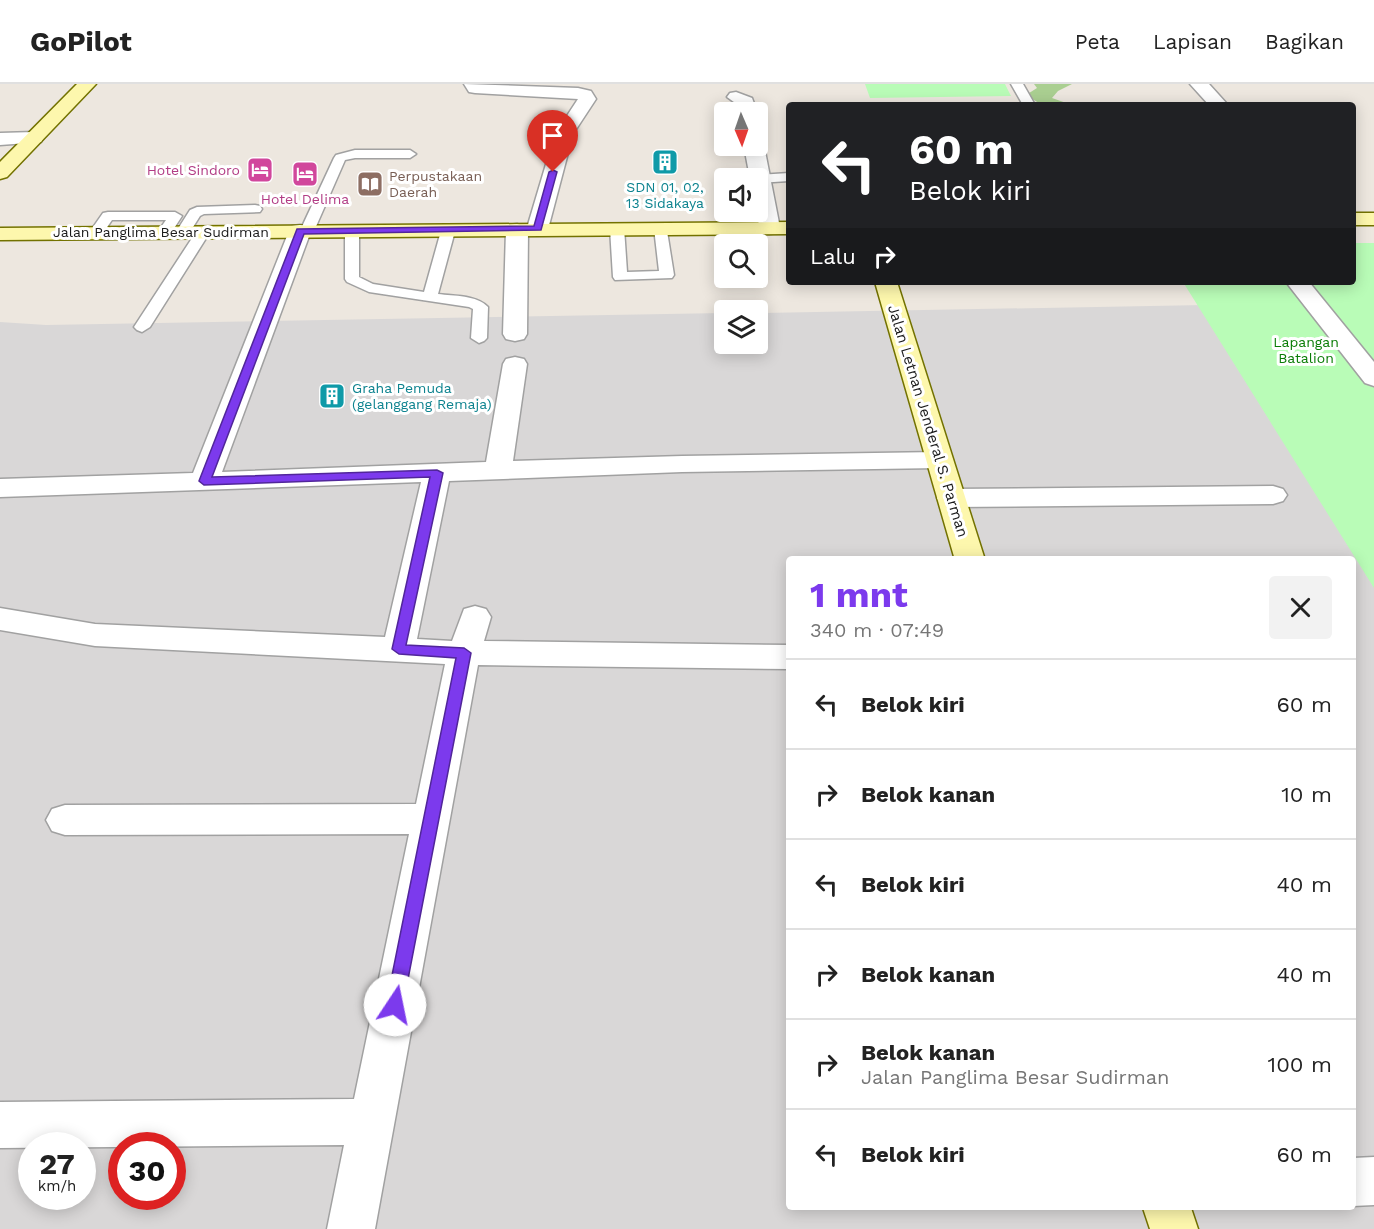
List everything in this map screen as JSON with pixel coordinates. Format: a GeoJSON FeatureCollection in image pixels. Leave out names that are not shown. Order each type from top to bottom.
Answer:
{"type":"FeatureCollection","features":[{"type":"Feature","properties":{"kind":"main road"},"geometry":{"type":"LineString","coordinates":[[0,173],[87,84]]}},
{"type":"Feature","properties":{"kind":"main road"},"geometry":{"type":"LineString","coordinates":[[1356,219],[1374,219]]}},
{"type":"Feature","properties":{"kind":"main road","name":"Jalan Panglima Besar Sudirman"},"geometry":{"type":"LineString","coordinates":[[0,234],[779,228]]}},
{"type":"Feature","properties":{"kind":"main road","name":"Jalan Letnan Jenderal S. Parman"},"geometry":{"type":"LineString","coordinates":[[886,285],[969,556]]}},
{"type":"Feature","properties":{"kind":"main road"},"geometry":{"type":"LineString","coordinates":[[1168,1210],[1174,1229]]}},
{"type":"Feature","properties":{"kind":"street"},"geometry":{"type":"LineString","coordinates":[[473,84],[475,88],[485,89],[578,93],[585,95],[587,99],[564,134],[527,229],[515,334]]}},
{"type":"Feature","properties":{"kind":"street"},"geometry":{"type":"LineString","coordinates":[[1199,84],[1216,102]]}},
{"type":"Feature","properties":{"kind":"street"},"geometry":{"type":"LineString","coordinates":[[736,97],[746,102]]}},
{"type":"Feature","properties":{"kind":"street"},"geometry":{"type":"LineString","coordinates":[[0,139],[34,138]]}},
{"type":"Feature","properties":{"kind":"street"},"geometry":{"type":"LineString","coordinates":[[768,199],[779,228]]}},
{"type":"Feature","properties":{"kind":"street"},"geometry":{"type":"LineString","coordinates":[[204,481],[304,231]]}},
{"type":"Feature","properties":{"kind":"street"},"geometry":{"type":"LineString","coordinates":[[1299,285],[1374,378]]}},
{"type":"Feature","properties":{"kind":"street"},"geometry":{"type":"LineString","coordinates":[[498,471],[515,364]]}},
{"type":"Feature","properties":{"kind":"street"},"geometry":{"type":"LineString","coordinates":[[3,493],[204,481],[682,464],[939,460]]}},
{"type":"Feature","properties":{"kind":"street"},"geometry":{"type":"LineString","coordinates":[[399,649],[437,473]]}},
{"type":"Feature","properties":{"kind":"street"},"geometry":{"type":"LineString","coordinates":[[951,498],[1273,495]]}},
{"type":"Feature","properties":{"kind":"street"},"geometry":{"type":"LineString","coordinates":[[0,619],[37,624],[62,632],[95,635],[399,649],[470,635],[786,657]]}},
{"type":"Feature","properties":{"kind":"street"},"geometry":{"type":"LineString","coordinates":[[351,1229],[431,819],[470,635]]}},
{"type":"Feature","properties":{"kind":"street"},"geometry":{"type":"LineString","coordinates":[[65,820],[431,819]]}},
{"type":"Feature","properties":{"kind":"street"},"geometry":{"type":"LineString","coordinates":[[0,1125],[372,1122]]}},
{"type":"Feature","properties":{"kind":"street"},"geometry":{"type":"LineString","coordinates":[[1356,1182],[1374,1181]]}},
{"type":"Feature","properties":{"kind":"lane"},"geometry":{"type":"LineString","coordinates":[[1017,84],[1027,102]]}},
{"type":"Feature","properties":{"kind":"lane"},"geometry":{"type":"LineString","coordinates":[[304,231],[340,158],[355,154],[410,154]]}},
{"type":"Feature","properties":{"kind":"lane"},"geometry":{"type":"LineString","coordinates":[[768,178],[786,177]]}},
{"type":"Feature","properties":{"kind":"lane"},"geometry":{"type":"LineString","coordinates":[[142,327],[184,232],[195,213],[202,210],[255,209]]}},
{"type":"Feature","properties":{"kind":"lane"},"geometry":{"type":"LineString","coordinates":[[617,228],[620,277],[667,275],[661,228]]}},
{"type":"Feature","properties":{"kind":"lane"},"geometry":{"type":"LineString","coordinates":[[352,231],[352,279],[369,288],[462,300],[481,307],[479,338]]}},
{"type":"Feature","properties":{"kind":"lane"},"geometry":{"type":"LineString","coordinates":[[430,296],[448,231]]}},
{"type":"Feature","properties":{"kind":"shaded area"},"geometry":{"type":"Polygon","coordinates":[[[1374,302],[1374,1229],[0,1229],[0,322],[46,325],[714,313],[714,354],[768,354],[768,313],[1374,302]]]}},
{"type":"Feature","properties":{"kind":"green space"},"geometry":{"type":"Polygon","coordinates":[[[865,84],[1005,84],[1011,96],[870,98],[865,84]]]}},
{"type":"Feature","properties":{"kind":"green space"},"geometry":{"type":"Polygon","coordinates":[[[1034,84],[1072,84],[1058,91],[1052,98],[1063,102],[1037,102],[1026,95],[1037,88],[1034,84]]]}},
{"type":"Feature","properties":{"kind":"green space","name":"Lapangan Batalion"},"geometry":{"type":"Polygon","coordinates":[[[1356,243],[1374,243],[1374,588],[1185,285],[1356,285],[1356,243]]]}},
{"type":"Feature","properties":{"kind":"place","name":"SDN 01, 02, 13 Sidakaya"},"geometry":{"type":"Point","coordinates":[665,162]}},
{"type":"Feature","properties":{"kind":"place","name":"Hotel Sindoro"},"geometry":{"type":"Point","coordinates":[260,170]}},
{"type":"Feature","properties":{"kind":"place","name":"Hotel Delima"},"geometry":{"type":"Point","coordinates":[305,174]}},
{"type":"Feature","properties":{"kind":"place","name":"Perpustakaan Daerah"},"geometry":{"type":"Point","coordinates":[370,184]}},
{"type":"Feature","properties":{"kind":"place","name":"Graha Pemuda (gelanggang Remaja)"},"geometry":{"type":"Point","coordinates":[332,396]}},
{"type":"Feature","properties":{"kind":"route"},"geometry":{"type":"LineString","coordinates":[[395,1005],[464,653],[399,649],[437,473],[204,481],[240,393],[300,231],[537,229],[553,172]]}}]}
